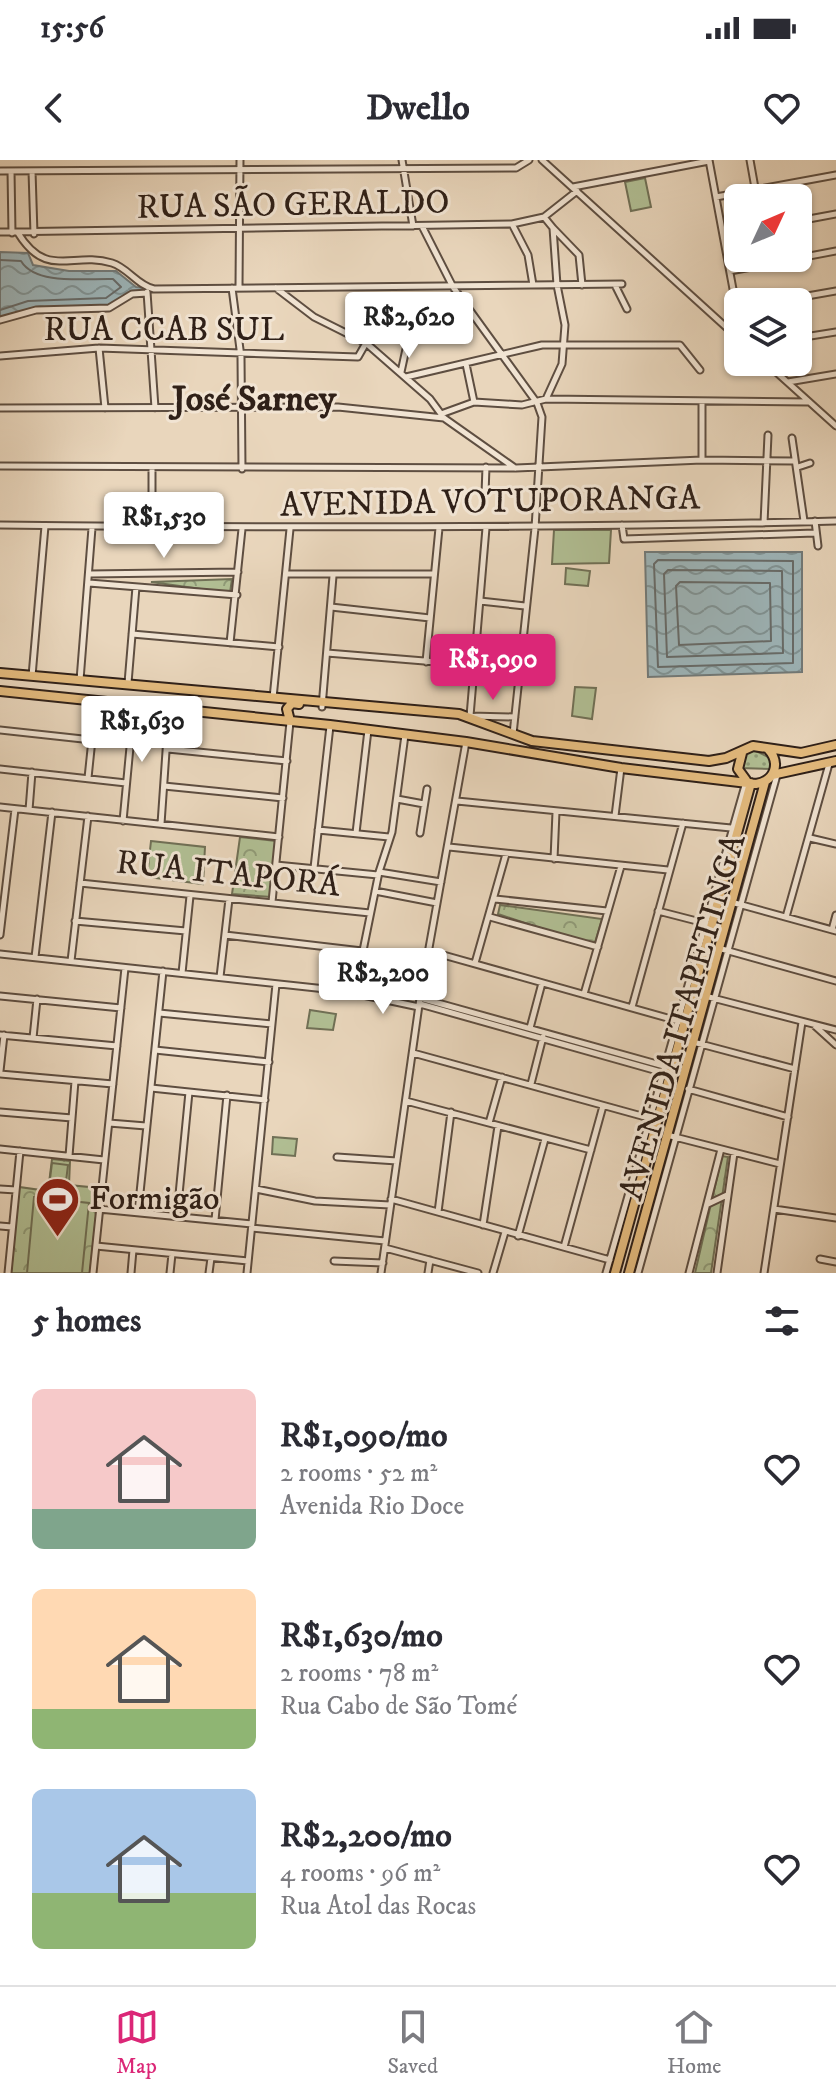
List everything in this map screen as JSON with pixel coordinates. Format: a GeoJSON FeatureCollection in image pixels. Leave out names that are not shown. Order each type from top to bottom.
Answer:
{"type":"FeatureCollection","features":[{"type":"Feature","properties":{"kind":"main road"},"geometry":{"type":"LineString","coordinates":[[0,684],[2,673],[128,683],[322,705]]}},
{"type":"Feature","properties":{"kind":"main road"},"geometry":{"type":"LineString","coordinates":[[19,693],[15,685],[19,678],[76,679]]}},
{"type":"Feature","properties":{"kind":"main road"},"geometry":{"type":"LineString","coordinates":[[0,691],[330,725],[466,742],[621,768],[748,781],[833,762]]}},
{"type":"Feature","properties":{"kind":"main road"},"geometry":{"type":"LineString","coordinates":[[222,713],[234,711],[271,715],[277,707],[273,699]]}},
{"type":"Feature","properties":{"kind":"main road"},"geometry":{"type":"LineString","coordinates":[[290,721],[287,711],[292,703],[339,704],[470,716],[532,741],[709,761],[742,753],[753,746],[801,753],[836,745]]}},
{"type":"Feature","properties":{"kind":"main road"},"geometry":{"type":"LineString","coordinates":[[766,748],[775,760],[772,777]]}},
{"type":"Feature","properties":{"kind":"main road"},"geometry":{"type":"LineString","coordinates":[[742,753],[738,769],[748,781]]}},
{"type":"Feature","properties":{"kind":"main road","name":"AVENIDA ITAPETINGA"},"geometry":{"type":"LineString","coordinates":[[629,1273],[656,1173],[685,1088],[684,1074],[698,1043],[697,1027],[723,950],[724,928],[736,903],[772,777]]}},
{"type":"Feature","properties":{"kind":"main road","name":"AVENIDA ITAPETINGA"},"geometry":{"type":"LineString","coordinates":[[615,1273],[614,1261],[644,1170],[654,1119],[672,1071],[681,1021],[748,781]]}},
{"type":"Feature","properties":{"kind":"main road"},"geometry":{"type":"LineString","coordinates":[[672,1071],[684,1074]]}},
{"type":"Feature","properties":{"kind":"main road"},"geometry":{"type":"LineString","coordinates":[[644,1170],[656,1173]]}},
{"type":"Feature","properties":{"kind":"street"},"geometry":{"type":"LineString","coordinates":[[15,160],[15,233],[28,249],[42,259],[70,263],[113,263],[147,290],[155,408]]}},
{"type":"Feature","properties":{"kind":"street"},"geometry":{"type":"LineString","coordinates":[[240,160],[235,288],[242,469]]}},
{"type":"Feature","properties":{"kind":"street"},"geometry":{"type":"LineString","coordinates":[[402,160],[413,227]]}},
{"type":"Feature","properties":{"kind":"street"},"geometry":{"type":"LineString","coordinates":[[0,171],[402,171],[516,168],[529,160]]}},
{"type":"Feature","properties":{"kind":"street"},"geometry":{"type":"LineString","coordinates":[[542,160],[724,325]]}},
{"type":"Feature","properties":{"kind":"street"},"geometry":{"type":"LineString","coordinates":[[574,189],[709,160],[724,234]]}},
{"type":"Feature","properties":{"kind":"street"},"geometry":{"type":"LineString","coordinates":[[750,160],[754,184]]}},
{"type":"Feature","properties":{"kind":"street"},"geometry":{"type":"LineString","coordinates":[[32,171],[34,234]]}},
{"type":"Feature","properties":{"kind":"street"},"geometry":{"type":"LineString","coordinates":[[780,184],[836,175]]}},
{"type":"Feature","properties":{"kind":"street","name":"RUA SÃO GERALDO"},"geometry":{"type":"LineString","coordinates":[[0,232],[34,234],[512,224],[544,217],[574,189]]}},
{"type":"Feature","properties":{"kind":"street"},"geometry":{"type":"LineString","coordinates":[[716,197],[724,195]]}},
{"type":"Feature","properties":{"kind":"street"},"geometry":{"type":"LineString","coordinates":[[812,218],[836,214]]}},
{"type":"Feature","properties":{"kind":"street"},"geometry":{"type":"LineString","coordinates":[[544,217],[579,255],[582,285]]}},
{"type":"Feature","properties":{"kind":"street"},"geometry":{"type":"LineString","coordinates":[[512,224],[528,255],[533,285]]}},
{"type":"Feature","properties":{"kind":"street"},"geometry":{"type":"LineString","coordinates":[[422,226],[453,287],[537,403],[542,417],[535,528],[513,734]]}},
{"type":"Feature","properties":{"kind":"street"},"geometry":{"type":"LineString","coordinates":[[546,399],[562,364],[565,344],[553,228]]}},
{"type":"Feature","properties":{"kind":"street"},"geometry":{"type":"LineString","coordinates":[[812,256],[836,251]]}},
{"type":"Feature","properties":{"kind":"street"},"geometry":{"type":"LineString","coordinates":[[0,320],[36,310],[109,308],[132,294],[147,290],[276,287],[618,285],[627,309]]}},
{"type":"Feature","properties":{"kind":"street"},"geometry":{"type":"LineString","coordinates":[[276,287],[314,317],[366,343],[404,374],[442,416],[516,468]]}},
{"type":"Feature","properties":{"kind":"street"},"geometry":{"type":"LineString","coordinates":[[812,295],[836,291]]}},
{"type":"Feature","properties":{"kind":"street"},"geometry":{"type":"LineString","coordinates":[[812,336],[836,332]]}},
{"type":"Feature","properties":{"kind":"street"},"geometry":{"type":"LineString","coordinates":[[404,374],[406,349],[415,341]]}},
{"type":"Feature","properties":{"kind":"street","name":"RUA CCAB SUL"},"geometry":{"type":"LineString","coordinates":[[0,356],[99,348],[358,357],[366,343]]}},
{"type":"Feature","properties":{"kind":"street"},"geometry":{"type":"LineString","coordinates":[[404,374],[466,364],[533,346],[565,344],[676,344],[687,351],[700,370]]}},
{"type":"Feature","properties":{"kind":"street"},"geometry":{"type":"LineString","coordinates":[[99,348],[105,408]]}},
{"type":"Feature","properties":{"kind":"street"},"geometry":{"type":"LineString","coordinates":[[466,364],[474,402]]}},
{"type":"Feature","properties":{"kind":"street"},"geometry":{"type":"LineString","coordinates":[[788,382],[836,374]]}},
{"type":"Feature","properties":{"kind":"street"},"geometry":{"type":"LineString","coordinates":[[781,376],[836,426]]}},
{"type":"Feature","properties":{"kind":"street"},"geometry":{"type":"LineString","coordinates":[[0,408],[241,410],[338,407],[442,416],[474,402],[537,403],[546,399],[809,402]]}},
{"type":"Feature","properties":{"kind":"street"},"geometry":{"type":"LineString","coordinates":[[702,401],[702,460]]}},
{"type":"Feature","properties":{"kind":"street"},"geometry":{"type":"LineString","coordinates":[[824,415],[836,413]]}},
{"type":"Feature","properties":{"kind":"street"},"geometry":{"type":"LineString","coordinates":[[760,534],[768,435]]}},
{"type":"Feature","properties":{"kind":"street"},"geometry":{"type":"LineString","coordinates":[[792,438],[804,521]]}},
{"type":"Feature","properties":{"kind":"street"},"geometry":{"type":"LineString","coordinates":[[0,466],[516,468],[702,460],[793,461]]}},
{"type":"Feature","properties":{"kind":"street"},"geometry":{"type":"LineString","coordinates":[[798,467],[810,463]]}},
{"type":"Feature","properties":{"kind":"street"},"geometry":{"type":"LineString","coordinates":[[485,494],[486,467]]}},
{"type":"Feature","properties":{"kind":"street"},"geometry":{"type":"LineString","coordinates":[[152,468],[152,528]]}},
{"type":"Feature","properties":{"kind":"street"},"geometry":{"type":"LineString","coordinates":[[815,521],[818,546]]}},
{"type":"Feature","properties":{"kind":"street","name":"AVENIDA VOTUPORANGA"},"geometry":{"type":"LineString","coordinates":[[0,525],[242,529],[535,528],[836,521]]}},
{"type":"Feature","properties":{"kind":"street"},"geometry":{"type":"LineString","coordinates":[[713,523],[715,536]]}},
{"type":"Feature","properties":{"kind":"street"},"geometry":{"type":"LineString","coordinates":[[663,524],[664,537]]}},
{"type":"Feature","properties":{"kind":"street","name":"AVENIDA VOTUPORANGA"},"geometry":{"type":"LineString","coordinates":[[622,525],[624,539],[815,533]]}},
{"type":"Feature","properties":{"kind":"street"},"geometry":{"type":"LineString","coordinates":[[32,676],[45,526]]}},
{"type":"Feature","properties":{"kind":"street"},"geometry":{"type":"LineString","coordinates":[[76,679],[90,574],[92,528]]}},
{"type":"Feature","properties":{"kind":"street"},"geometry":{"type":"LineString","coordinates":[[426,662],[439,528]]}},
{"type":"Feature","properties":{"kind":"street"},"geometry":{"type":"LineString","coordinates":[[486,528],[470,716],[515,717]]}},
{"type":"Feature","properties":{"kind":"street"},"geometry":{"type":"LineString","coordinates":[[230,643],[242,529]]}},
{"type":"Feature","properties":{"kind":"street"},"geometry":{"type":"LineString","coordinates":[[273,699],[290,529]]}},
{"type":"Feature","properties":{"kind":"street"},"geometry":{"type":"LineString","coordinates":[[90,574],[238,572]]}},
{"type":"Feature","properties":{"kind":"street"},"geometry":{"type":"LineString","coordinates":[[286,574],[434,574]]}},
{"type":"Feature","properties":{"kind":"street"},"geometry":{"type":"LineString","coordinates":[[131,575],[136,587]]}},
{"type":"Feature","properties":{"kind":"street"},"geometry":{"type":"LineString","coordinates":[[128,683],[136,587],[141,575]]}},
{"type":"Feature","properties":{"kind":"street"},"geometry":{"type":"LineString","coordinates":[[322,705],[333,576]]}},
{"type":"Feature","properties":{"kind":"street"},"geometry":{"type":"LineString","coordinates":[[89,583],[237,595]]}},
{"type":"Feature","properties":{"kind":"street"},"geometry":{"type":"LineString","coordinates":[[480,601],[525,606]]}},
{"type":"Feature","properties":{"kind":"street"},"geometry":{"type":"LineString","coordinates":[[331,607],[430,618]]}},
{"type":"Feature","properties":{"kind":"street"},"geometry":{"type":"LineString","coordinates":[[132,634],[279,647]]}},
{"type":"Feature","properties":{"kind":"street"},"geometry":{"type":"LineString","coordinates":[[327,653],[473,665]]}},
{"type":"Feature","properties":{"kind":"street"},"geometry":{"type":"LineString","coordinates":[[88,778],[96,700]]}},
{"type":"Feature","properties":{"kind":"street"},"geometry":{"type":"LineString","coordinates":[[123,821],[134,705]]}},
{"type":"Feature","properties":{"kind":"street"},"geometry":{"type":"LineString","coordinates":[[161,824],[169,708]]}},
{"type":"Feature","properties":{"kind":"street"},"geometry":{"type":"LineString","coordinates":[[272,902],[290,721]]}},
{"type":"Feature","properties":{"kind":"street"},"geometry":{"type":"LineString","coordinates":[[314,868],[330,725]]}},
{"type":"Feature","properties":{"kind":"street"},"geometry":{"type":"LineString","coordinates":[[0,730],[92,740]]}},
{"type":"Feature","properties":{"kind":"street"},"geometry":{"type":"LineString","coordinates":[[356,833],[368,730]]}},
{"type":"Feature","properties":{"kind":"street"},"geometry":{"type":"LineString","coordinates":[[354,995],[378,873],[397,799],[405,735]]}},
{"type":"Feature","properties":{"kind":"street"},"geometry":{"type":"LineString","coordinates":[[381,1273],[420,1003],[466,742]]}},
{"type":"Feature","properties":{"kind":"street"},"geometry":{"type":"LineString","coordinates":[[168,749],[287,761]]}},
{"type":"Feature","properties":{"kind":"street"},"geometry":{"type":"LineString","coordinates":[[786,917],[833,762]]}},
{"type":"Feature","properties":{"kind":"street"},"geometry":{"type":"LineString","coordinates":[[615,816],[621,768]]}},
{"type":"Feature","properties":{"kind":"street"},"geometry":{"type":"LineString","coordinates":[[0,769],[126,783]]}},
{"type":"Feature","properties":{"kind":"street"},"geometry":{"type":"LineString","coordinates":[[29,810],[32,772]]}},
{"type":"Feature","properties":{"kind":"street","name":"AVENIDA ITAPETINGA"},"geometry":{"type":"LineString","coordinates":[[685,1088],[698,1043],[716,999],[723,950],[772,777]]}},
{"type":"Feature","properties":{"kind":"street"},"geometry":{"type":"LineString","coordinates":[[164,786],[283,798]]}},
{"type":"Feature","properties":{"kind":"street"},"geometry":{"type":"LineString","coordinates":[[420,833],[427,789]]}},
{"type":"Feature","properties":{"kind":"street"},"geometry":{"type":"LineString","coordinates":[[397,799],[424,804]]}},
{"type":"Feature","properties":{"kind":"street"},"geometry":{"type":"LineString","coordinates":[[457,801],[735,828]]}},
{"type":"Feature","properties":{"kind":"street"},"geometry":{"type":"LineString","coordinates":[[0,807],[279,837]]}},
{"type":"Feature","properties":{"kind":"street"},"geometry":{"type":"LineString","coordinates":[[0,935],[15,809]]}},
{"type":"Feature","properties":{"kind":"street"},"geometry":{"type":"LineString","coordinates":[[35,957],[52,812]]}},
{"type":"Feature","properties":{"kind":"street"},"geometry":{"type":"LineString","coordinates":[[554,859],[556,812]]}},
{"type":"Feature","properties":{"kind":"street"},"geometry":{"type":"LineString","coordinates":[[71,961],[88,816]]}},
{"type":"Feature","properties":{"kind":"street"},"geometry":{"type":"LineString","coordinates":[[632,1007],[683,823]]}},
{"type":"Feature","properties":{"kind":"street"},"geometry":{"type":"LineString","coordinates":[[318,830],[389,837]]}},
{"type":"Feature","properties":{"kind":"street"},"geometry":{"type":"LineString","coordinates":[[810,838],[836,844]]}},
{"type":"Feature","properties":{"kind":"street"},"geometry":{"type":"LineString","coordinates":[[449,847],[668,870]]}},
{"type":"Feature","properties":{"kind":"street"},"geometry":{"type":"LineString","coordinates":[[475,963],[506,854]]}},
{"type":"Feature","properties":{"kind":"street"},"geometry":{"type":"LineString","coordinates":[[276,865],[378,873],[441,882]]}},
{"type":"Feature","properties":{"kind":"street"},"geometry":{"type":"LineString","coordinates":[[584,994],[621,866]]}},
{"type":"Feature","properties":{"kind":"street","name":"RUA ITAPORÁ"},"geometry":{"type":"LineString","coordinates":[[80,883],[370,913]]}},
{"type":"Feature","properties":{"kind":"street"},"geometry":{"type":"LineString","coordinates":[[375,891],[437,903]]}},
{"type":"Feature","properties":{"kind":"street"},"geometry":{"type":"LineString","coordinates":[[182,973],[190,896]]}},
{"type":"Feature","properties":{"kind":"street"},"geometry":{"type":"LineString","coordinates":[[220,977],[229,899]]}},
{"type":"Feature","properties":{"kind":"street"},"geometry":{"type":"LineString","coordinates":[[495,899],[607,911]]}},
{"type":"Feature","properties":{"kind":"street"},"geometry":{"type":"LineString","coordinates":[[736,903],[834,930],[836,915]]}},
{"type":"Feature","properties":{"kind":"street"},"geometry":{"type":"LineString","coordinates":[[658,911],[724,928]]}},
{"type":"Feature","properties":{"kind":"street"},"geometry":{"type":"LineString","coordinates":[[490,917],[598,947]]}},
{"type":"Feature","properties":{"kind":"street"},"geometry":{"type":"LineString","coordinates":[[75,921],[186,931]]}},
{"type":"Feature","properties":{"kind":"street"},"geometry":{"type":"LineString","coordinates":[[225,935],[362,951]]}},
{"type":"Feature","properties":{"kind":"street"},"geometry":{"type":"LineString","coordinates":[[723,950],[836,981]]}},
{"type":"Feature","properties":{"kind":"street"},"geometry":{"type":"LineString","coordinates":[[429,951],[697,1027]]}},
{"type":"Feature","properties":{"kind":"street"},"geometry":{"type":"LineString","coordinates":[[0,954],[220,977],[420,1003],[672,1071]]}},
{"type":"Feature","properties":{"kind":"street"},"geometry":{"type":"LineString","coordinates":[[93,1273],[125,968]]}},
{"type":"Feature","properties":{"kind":"street"},"geometry":{"type":"LineString","coordinates":[[138,1212],[163,971]]}},
{"type":"Feature","properties":{"kind":"street"},"geometry":{"type":"LineString","coordinates":[[529,1031],[542,983]]}},
{"type":"Feature","properties":{"kind":"street"},"geometry":{"type":"LineString","coordinates":[[247,1273],[276,984]]}},
{"type":"Feature","properties":{"kind":"street"},"geometry":{"type":"LineString","coordinates":[[0,996],[121,1008]]}},
{"type":"Feature","properties":{"kind":"street"},"geometry":{"type":"LineString","coordinates":[[705,996],[836,1030]]}},
{"type":"Feature","properties":{"kind":"street"},"geometry":{"type":"LineString","coordinates":[[33,1038],[37,999]]}},
{"type":"Feature","properties":{"kind":"street"},"geometry":{"type":"LineString","coordinates":[[159,1013],[272,1024]]}},
{"type":"Feature","properties":{"kind":"street","name":"AVENIDA ITAPETINGA"},"geometry":{"type":"LineString","coordinates":[[606,1273],[614,1261],[654,1119],[662,1068],[681,1021]]}},
{"type":"Feature","properties":{"kind":"street"},"geometry":{"type":"LineString","coordinates":[[764,1273],[802,1022]]}},
{"type":"Feature","properties":{"kind":"street"},"geometry":{"type":"LineString","coordinates":[[814,1025],[836,1045]]}},
{"type":"Feature","properties":{"kind":"street"},"geometry":{"type":"LineString","coordinates":[[113,1084],[0,1072],[2,1035],[117,1046]]}},
{"type":"Feature","properties":{"kind":"street"},"geometry":{"type":"LineString","coordinates":[[531,1084],[543,1035]]}},
{"type":"Feature","properties":{"kind":"street"},"geometry":{"type":"LineString","coordinates":[[698,1043],[795,1069]]}},
{"type":"Feature","properties":{"kind":"street"},"geometry":{"type":"LineString","coordinates":[[155,1050],[269,1062]]}},
{"type":"Feature","properties":{"kind":"street"},"geometry":{"type":"LineString","coordinates":[[413,1053],[654,1119]]}},
{"type":"Feature","properties":{"kind":"street"},"geometry":{"type":"LineString","coordinates":[[489,1123],[502,1077]]}},
{"type":"Feature","properties":{"kind":"street"},"geometry":{"type":"LineString","coordinates":[[69,1156],[75,1081]]}},
{"type":"Feature","properties":{"kind":"street"},"geometry":{"type":"LineString","coordinates":[[150,1088],[265,1100]]}},
{"type":"Feature","properties":{"kind":"street"},"geometry":{"type":"LineString","coordinates":[[685,1088],[788,1117]]}},
{"type":"Feature","properties":{"kind":"street"},"geometry":{"type":"LineString","coordinates":[[177,1215],[189,1092]]}},
{"type":"Feature","properties":{"kind":"street"},"geometry":{"type":"LineString","coordinates":[[215,1220],[227,1095]]}},
{"type":"Feature","properties":{"kind":"street"},"geometry":{"type":"LineString","coordinates":[[405,1101],[591,1150]]}},
{"type":"Feature","properties":{"kind":"street"},"geometry":{"type":"LineString","coordinates":[[564,1247],[603,1106]]}},
{"type":"Feature","properties":{"kind":"street"},"geometry":{"type":"LineString","coordinates":[[0,1112],[72,1118]]}},
{"type":"Feature","properties":{"kind":"street"},"geometry":{"type":"LineString","coordinates":[[438,1212],[451,1112]]}},
{"type":"Feature","properties":{"kind":"street"},"geometry":{"type":"LineString","coordinates":[[109,1123],[146,1126]]}},
{"type":"Feature","properties":{"kind":"street"},"geometry":{"type":"LineString","coordinates":[[483,1225],[498,1126]]}},
{"type":"Feature","properties":{"kind":"street"},"geometry":{"type":"LineString","coordinates":[[671,1136],[780,1164]]}},
{"type":"Feature","properties":{"kind":"street","name":"AVENIDA ITAPETINGA"},"geometry":{"type":"LineString","coordinates":[[638,1273],[671,1136]]}},
{"type":"Feature","properties":{"kind":"street"},"geometry":{"type":"LineString","coordinates":[[518,1236],[545,1139]]}},
{"type":"Feature","properties":{"kind":"street"},"geometry":{"type":"LineString","coordinates":[[0,1149],[104,1160]]}},
{"type":"Feature","properties":{"kind":"street"},"geometry":{"type":"LineString","coordinates":[[689,1273],[721,1149]]}},
{"type":"Feature","properties":{"kind":"street"},"geometry":{"type":"LineString","coordinates":[[8,1273],[20,1151]]}},
{"type":"Feature","properties":{"kind":"street"},"geometry":{"type":"LineString","coordinates":[[717,1273],[734,1153]]}},
{"type":"Feature","properties":{"kind":"street"},"geometry":{"type":"LineString","coordinates":[[337,1157],[397,1161]]}},
{"type":"Feature","properties":{"kind":"street"},"geometry":{"type":"LineString","coordinates":[[0,1189],[16,1190]]}},
{"type":"Feature","properties":{"kind":"street"},"geometry":{"type":"LineString","coordinates":[[256,1189],[315,1201],[391,1202],[614,1261]]}},
{"type":"Feature","properties":{"kind":"street"},"geometry":{"type":"LineString","coordinates":[[707,1205],[727,1195]]}},
{"type":"Feature","properties":{"kind":"street"},"geometry":{"type":"LineString","coordinates":[[99,1209],[177,1215],[385,1244],[478,1273]]}},
{"type":"Feature","properties":{"kind":"street"},"geometry":{"type":"LineString","coordinates":[[774,1209],[836,1218]]}},
{"type":"Feature","properties":{"kind":"street"},"geometry":{"type":"LineString","coordinates":[[0,1226],[12,1227]]}},
{"type":"Feature","properties":{"kind":"street"},"geometry":{"type":"LineString","coordinates":[[493,1273],[505,1232]]}},
{"type":"Feature","properties":{"kind":"street"},"geometry":{"type":"LineString","coordinates":[[96,1246],[248,1261]]}},
{"type":"Feature","properties":{"kind":"street"},"geometry":{"type":"LineString","coordinates":[[131,1273],[133,1250]]}},
{"type":"Feature","properties":{"kind":"street"},"geometry":{"type":"LineString","coordinates":[[170,1273],[172,1254]]}},
{"type":"Feature","properties":{"kind":"street"},"geometry":{"type":"LineString","coordinates":[[209,1273],[211,1258]]}},
{"type":"Feature","properties":{"kind":"street"},"geometry":{"type":"LineString","coordinates":[[820,1259],[836,1262]]}},
{"type":"Feature","properties":{"kind":"street"},"geometry":{"type":"LineString","coordinates":[[428,1273],[430,1260]]}},
{"type":"Feature","properties":{"kind":"street"},"geometry":{"type":"LineString","coordinates":[[334,1261],[383,1263]]}},
{"type":"Feature","properties":{"kind":"green space"},"geometry":{"type":"Polygon","coordinates":[[[645,178],[651,207],[631,211],[625,182],[645,178]]]}},
{"type":"Feature","properties":{"kind":"green space"},"geometry":{"type":"Polygon","coordinates":[[[554,530],[611,530],[609,563],[552,564],[554,530]]]}},
{"type":"Feature","properties":{"kind":"green space"},"geometry":{"type":"Polygon","coordinates":[[[566,568],[590,571],[588,586],[565,584],[566,568]]]}},
{"type":"Feature","properties":{"kind":"green space"},"geometry":{"type":"Polygon","coordinates":[[[232,579],[230,593],[151,582],[232,579]]]}},
{"type":"Feature","properties":{"kind":"green space"},"geometry":{"type":"Polygon","coordinates":[[[575,687],[596,688],[592,719],[572,716],[575,687]]]}},
{"type":"Feature","properties":{"kind":"green space"},"geometry":{"type":"Polygon","coordinates":[[[752,749],[770,758],[771,769],[739,768],[742,756],[752,749]]]}},
{"type":"Feature","properties":{"kind":"green space"},"geometry":{"type":"Polygon","coordinates":[[[240,837],[276,841],[271,897],[232,894],[240,837]]]}},
{"type":"Feature","properties":{"kind":"green space"},"geometry":{"type":"Polygon","coordinates":[[[151,841],[205,847],[203,884],[147,877],[151,841]]]}},
{"type":"Feature","properties":{"kind":"green space"},"geometry":{"type":"Polygon","coordinates":[[[500,905],[602,919],[594,946],[498,914],[500,905]]]}},
{"type":"Feature","properties":{"kind":"green space"},"geometry":{"type":"Polygon","coordinates":[[[310,1010],[336,1014],[333,1030],[307,1028],[310,1010]]]}},
{"type":"Feature","properties":{"kind":"green space"},"geometry":{"type":"Polygon","coordinates":[[[273,1137],[297,1139],[295,1156],[272,1154],[273,1137]]]}},
{"type":"Feature","properties":{"kind":"green space"},"geometry":{"type":"Polygon","coordinates":[[[722,1156],[728,1157],[711,1273],[695,1273],[722,1156]]]}},
{"type":"Feature","properties":{"kind":"green space"},"geometry":{"type":"Polygon","coordinates":[[[52,1159],[70,1161],[69,1185],[99,1188],[90,1273],[11,1273],[19,1187],[48,1191],[52,1159]]]}},
{"type":"Feature","properties":{"kind":"green space"},"geometry":{"type":"Polygon","coordinates":[[[52,1163],[68,1165],[65,1189],[49,1187],[52,1163]]]}},
{"type":"Feature","properties":{"kind":"green space","name":"Formigão"},"geometry":{"type":"Polygon","coordinates":[[[34,1197],[89,1203],[82,1273],[27,1273],[34,1197]]]}},
{"type":"Feature","properties":{"kind":"water"},"geometry":{"type":"Polygon","coordinates":[[[0,252],[28,253],[33,265],[69,271],[116,271],[136,287],[145,288],[145,292],[105,306],[39,310],[0,318],[0,252]]]}},
{"type":"Feature","properties":{"kind":"water"},"geometry":{"type":"Polygon","coordinates":[[[645,552],[802,552],[802,672],[648,677],[645,552]]]}},
{"type":"Feature","properties":{"kind":"place","name":"Formigão"},"geometry":{"type":"Point","coordinates":[58,1238]}},
{"type":"Feature","properties":{"kind":"district","name":"José Sarney"},"geometry":{"type":"Point","coordinates":[254,399]}}]}
